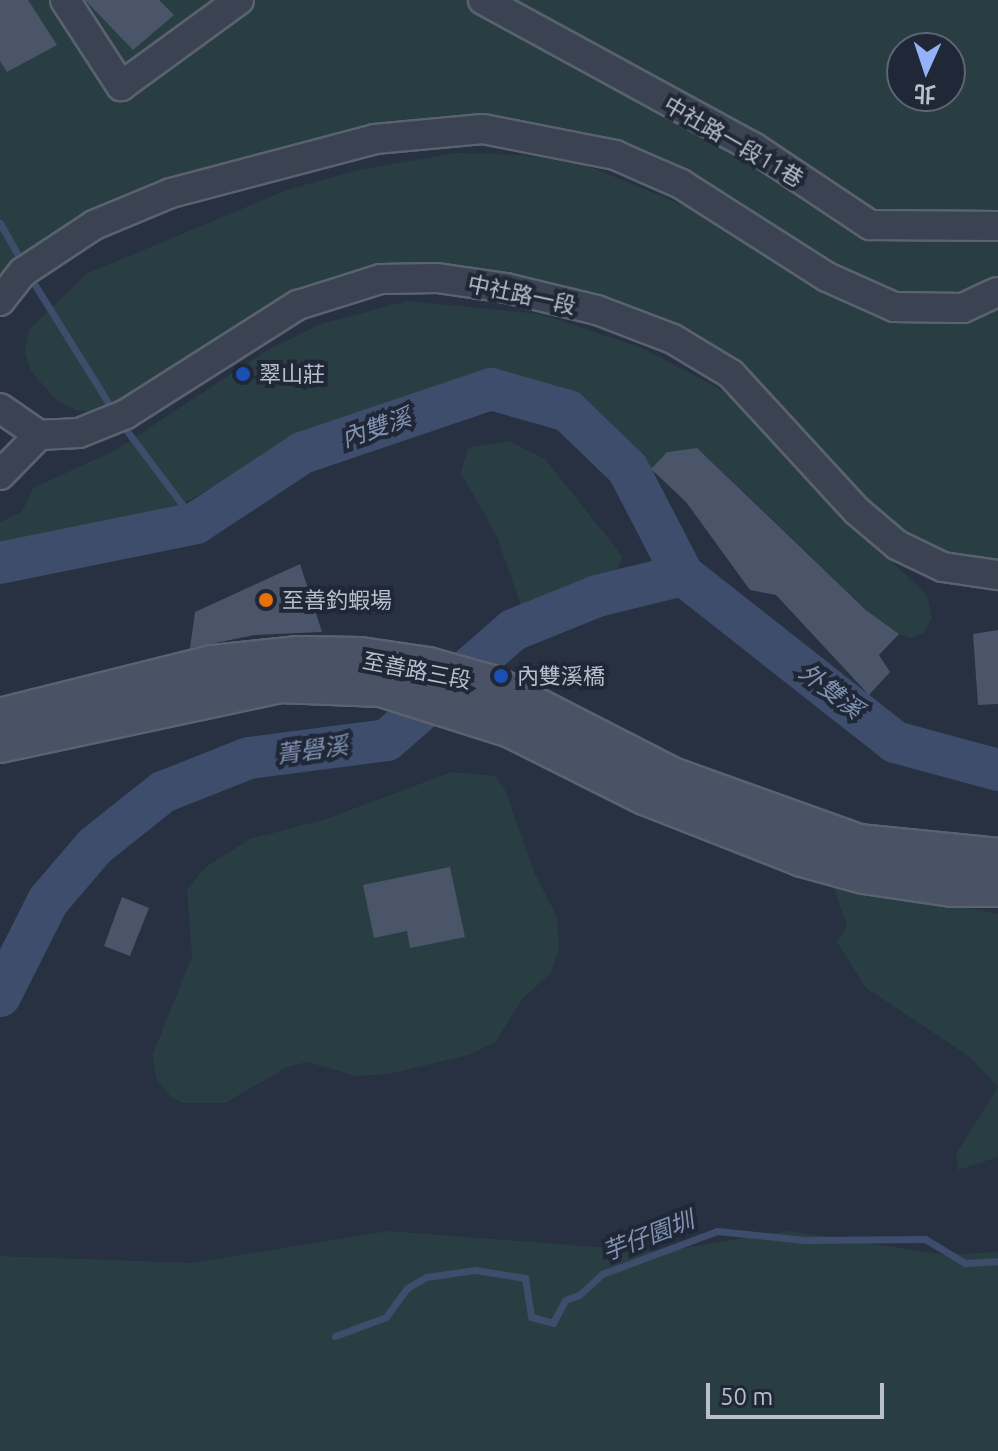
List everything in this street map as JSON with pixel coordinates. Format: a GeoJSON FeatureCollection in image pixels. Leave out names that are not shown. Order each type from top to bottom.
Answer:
{"type":"FeatureCollection","features":[{"type":"Feature","properties":{"kind":"street"},"geometry":{"type":"LineString","coordinates":[[65,0],[121,86],[239,0]]}},
{"type":"Feature","properties":{"kind":"street","name":"中社路一段11巷"},"geometry":{"type":"LineString","coordinates":[[483,0],[753,147],[870,225],[998,226]]}},
{"type":"Feature","properties":{"kind":"street"},"geometry":{"type":"LineString","coordinates":[[0,301],[23,272],[94,225],[171,193],[375,139],[483,129],[615,155],[681,184],[827,277],[894,307],[963,308],[998,292]]}},
{"type":"Feature","properties":{"kind":"street","name":"中社路一段"},"geometry":{"type":"LineString","coordinates":[[39,435],[79,433],[126,414],[298,305],[381,279],[451,280],[597,310],[673,339],[731,374],[857,511],[897,545],[943,567],[998,575]]}},
{"type":"Feature","properties":{"kind":"street"},"geometry":{"type":"LineString","coordinates":[[0,408],[39,435],[0,475]]}},
{"type":"Feature","properties":{"kind":"street","name":"至善路三段"},"geometry":{"type":"LineString","coordinates":[[0,718],[213,665],[297,656],[424,682],[484,700],[610,747],[739,804],[858,844],[998,858]]}},
{"type":"Feature","properties":{"kind":"street","name":"至善路三段"},"geometry":{"type":"LineString","coordinates":[[0,743],[280,683],[424,682]]}},
{"type":"Feature","properties":{"kind":"street","name":"至善路三段"},"geometry":{"type":"LineString","coordinates":[[484,700],[645,795],[802,857],[864,874],[952,887],[998,887]]}},
{"type":"Feature","properties":{"kind":"green space"},"geometry":{"type":"Polygon","coordinates":[[[0,0],[998,0],[998,279],[948,296],[901,296],[835,271],[751,211],[679,171],[400,124],[287,148],[164,184],[79,217],[0,280],[0,0]]]}},
{"type":"Feature","properties":{"kind":"green space"},"geometry":{"type":"Polygon","coordinates":[[[456,153],[525,155],[588,166],[957,318],[998,308],[998,562],[949,557],[897,533],[695,342],[391,269],[102,413],[79,411],[57,401],[30,370],[25,352],[29,330],[86,274],[287,190],[358,170],[456,153]]]}},
{"type":"Feature","properties":{"kind":"green space"},"geometry":{"type":"Polygon","coordinates":[[[407,301],[540,314],[640,347],[722,390],[774,435],[834,507],[927,595],[932,618],[923,633],[911,638],[899,634],[866,609],[697,448],[667,452],[651,469],[625,456],[600,427],[570,407],[505,380],[461,386],[283,448],[139,528],[0,556],[0,522],[22,512],[33,488],[116,450],[266,351],[321,324],[407,301]]]}},
{"type":"Feature","properties":{"kind":"green space"},"geometry":{"type":"Polygon","coordinates":[[[508,441],[545,459],[623,557],[612,579],[528,613],[521,606],[497,536],[461,473],[468,448],[508,441]]]}},
{"type":"Feature","properties":{"kind":"green space"},"geometry":{"type":"Polygon","coordinates":[[[452,772],[494,776],[504,787],[534,872],[557,917],[559,948],[551,973],[523,998],[495,1042],[468,1055],[389,1074],[356,1076],[308,1062],[289,1066],[225,1103],[183,1103],[171,1097],[156,1078],[153,1054],[192,957],[187,889],[206,867],[250,839],[326,819],[452,772]]]}},
{"type":"Feature","properties":{"kind":"green space"},"geometry":{"type":"Polygon","coordinates":[[[853,885],[998,914],[998,1087],[970,1057],[866,988],[837,942],[847,926],[834,888],[853,885]]]}},
{"type":"Feature","properties":{"kind":"green space"},"geometry":{"type":"Polygon","coordinates":[[[998,1087],[998,1157],[958,1170],[956,1154],[998,1087]]]}},
{"type":"Feature","properties":{"kind":"green space"},"geometry":{"type":"Polygon","coordinates":[[[388,1231],[661,1252],[787,1231],[945,1255],[998,1252],[998,1451],[0,1451],[0,1256],[191,1263],[388,1231]]]}},
{"type":"Feature","properties":{"kind":"building"},"geometry":{"type":"Polygon","coordinates":[[[0,0],[28,0],[57,45],[7,72],[0,61],[0,0]]]}},
{"type":"Feature","properties":{"kind":"building"},"geometry":{"type":"Polygon","coordinates":[[[85,0],[159,0],[174,15],[133,50],[85,0]]]}},
{"type":"Feature","properties":{"kind":"building"},"geometry":{"type":"Polygon","coordinates":[[[697,448],[866,610],[899,634],[879,655],[890,672],[869,695],[776,595],[750,590],[686,502],[651,469],[667,452],[697,448]]]}},
{"type":"Feature","properties":{"kind":"building","name":"至善釣蝦場"},"geometry":{"type":"Polygon","coordinates":[[[300,564],[322,632],[255,635],[190,648],[195,612],[300,564]]]}},
{"type":"Feature","properties":{"kind":"building"},"geometry":{"type":"Polygon","coordinates":[[[998,630],[998,704],[978,705],[973,634],[998,630]]]}},
{"type":"Feature","properties":{"kind":"building"},"geometry":{"type":"Polygon","coordinates":[[[450,867],[465,937],[410,948],[407,931],[374,938],[363,885],[450,867]]]}},
{"type":"Feature","properties":{"kind":"building"},"geometry":{"type":"Polygon","coordinates":[[[122,897],[149,908],[130,956],[104,946],[122,897]]]}},
{"type":"Feature","properties":{"kind":"waterway"},"geometry":{"type":"LineString","coordinates":[[0,223],[24,266]]}},
{"type":"Feature","properties":{"kind":"waterway"},"geometry":{"type":"LineString","coordinates":[[30,277],[114,412]]}},
{"type":"Feature","properties":{"kind":"waterway","name":"內雙溪"},"geometry":{"type":"LineString","coordinates":[[0,563],[196,523],[302,453],[491,389],[568,411],[628,469],[683,575],[895,742],[998,770]]}},
{"type":"Feature","properties":{"kind":"waterway"},"geometry":{"type":"LineString","coordinates":[[121,423],[196,523]]}},
{"type":"Feature","properties":{"kind":"waterway","name":"菁礐溪"},"geometry":{"type":"LineString","coordinates":[[0,996],[48,901],[95,846],[163,792],[249,758],[387,740],[513,630],[597,596],[683,575]]}},
{"type":"Feature","properties":{"kind":"waterway","name":"芋仔園圳"},"geometry":{"type":"LineString","coordinates":[[335,1336],[386,1317],[407,1288],[426,1277],[475,1270],[525,1278],[531,1317],[553,1323],[565,1300],[579,1295],[602,1274],[717,1231],[805,1240],[925,1239],[965,1263],[998,1261]]}},
{"type":"Feature","properties":{"kind":"place","name":"翠山莊"},"geometry":{"type":"Point","coordinates":[243,374]}},
{"type":"Feature","properties":{"kind":"place","name":"至善釣蝦場"},"geometry":{"type":"Point","coordinates":[266,600]}},
{"type":"Feature","properties":{"kind":"place","name":"內雙溪橋"},"geometry":{"type":"Point","coordinates":[501,676]}},
{"type":"Feature","properties":{"kind":"water label","name":"外雙溪"},"geometry":{"type":"Point","coordinates":[831,691]}}]}
